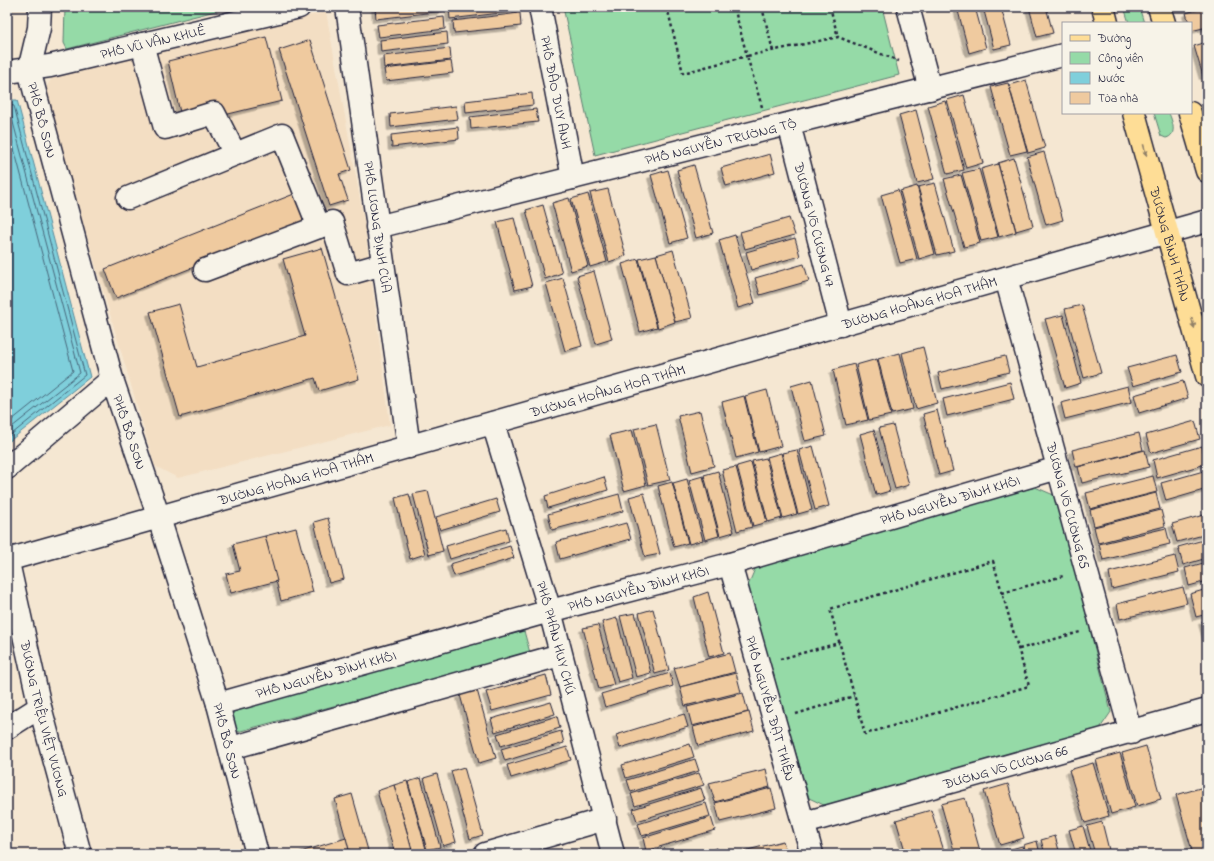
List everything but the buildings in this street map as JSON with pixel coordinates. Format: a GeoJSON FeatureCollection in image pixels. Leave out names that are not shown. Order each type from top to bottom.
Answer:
{"type":"FeatureCollection","features":[{"type":"Feature","properties":{"kind":"main road"},"geometry":{"type":"LineString","coordinates":[[1103,7],[1107,22]]}},
{"type":"Feature","properties":{"kind":"main road"},"geometry":{"type":"LineString","coordinates":[[1159,7],[1164,22]]}},
{"type":"Feature","properties":{"kind":"main road","name":"ĐƯỜNG BÌNH THAN"},"geometry":{"type":"LineString","coordinates":[[1134,114],[1207,376]]}},
{"type":"Feature","properties":{"kind":"main road"},"geometry":{"type":"LineString","coordinates":[[1190,114],[1207,171]]}},
{"type":"Feature","properties":{"kind":"street","name":"PHỐ BỒ SƠN"},"geometry":{"type":"LineString","coordinates":[[40,7],[39,28],[29,70],[112,379],[159,518],[218,704],[231,748],[257,854]]}},
{"type":"Feature","properties":{"kind":"street","name":"PHỐ VŨ VĂN KHUÊ"},"geometry":{"type":"LineString","coordinates":[[7,72],[29,70],[299,7]]}},
{"type":"Feature","properties":{"kind":"street","name":"PHỐ LƯƠNG ĐỊNH CỦA"},"geometry":{"type":"LineString","coordinates":[[347,7],[382,264],[409,447]]}},
{"type":"Feature","properties":{"kind":"street","name":"PHỐ ĐÀO DUY ANH"},"geometry":{"type":"LineString","coordinates":[[540,7],[574,178]]}},
{"type":"Feature","properties":{"kind":"street"},"geometry":{"type":"LineString","coordinates":[[908,7],[930,89]]}},
{"type":"Feature","properties":{"kind":"street"},"geometry":{"type":"LineString","coordinates":[[142,44],[165,128],[214,113],[235,154]]}},
{"type":"Feature","properties":{"kind":"street","name":"PHỐ NGUYỄN TRƯỜNG TỘ"},"geometry":{"type":"LineString","coordinates":[[377,227],[1062,56]]}},
{"type":"Feature","properties":{"kind":"street","name":"ĐƯỜNG VÕ CƯỜNG 47"},"geometry":{"type":"LineString","coordinates":[[789,124],[841,325]]}},
{"type":"Feature","properties":{"kind":"street"},"geometry":{"type":"LineString","coordinates":[[128,198],[282,135],[319,227]]}},
{"type":"Feature","properties":{"kind":"street","name":"ĐƯỜNG HOÀNG HOA THÁM"},"geometry":{"type":"LineString","coordinates":[[7,559],[159,518],[1207,221]]}},
{"type":"Feature","properties":{"kind":"street"},"geometry":{"type":"LineString","coordinates":[[205,270],[332,222],[348,274],[382,264]]}},
{"type":"Feature","properties":{"kind":"street","name":"ĐƯỜNG VÕ CƯỜNG 65"},"geometry":{"type":"LineString","coordinates":[[1006,278],[1131,733]]}},
{"type":"Feature","properties":{"kind":"street"},"geometry":{"type":"LineString","coordinates":[[7,468],[112,379]]}},
{"type":"Feature","properties":{"kind":"street","name":"PHỐ PHAN HUY CHÚ"},"geometry":{"type":"LineString","coordinates":[[494,423],[550,611],[560,655],[613,854]]}},
{"type":"Feature","properties":{"kind":"street","name":"PHỐ NGUYỄN ĐÌNH KHÔI"},"geometry":{"type":"LineString","coordinates":[[218,704],[550,611],[730,564],[1058,468]]}},
{"type":"Feature","properties":{"kind":"street","name":"ĐƯỜNG TRIỆU VIỆT VƯƠNG"},"geometry":{"type":"LineString","coordinates":[[7,559],[40,707],[80,854]]}},
{"type":"Feature","properties":{"kind":"street","name":"PHỐ NGUYỄN ĐẠT THIỆN"},"geometry":{"type":"LineString","coordinates":[[730,564],[812,854]]}},
{"type":"Feature","properties":{"kind":"street"},"geometry":{"type":"LineString","coordinates":[[231,748],[560,655]]}},
{"type":"Feature","properties":{"kind":"street"},"geometry":{"type":"LineString","coordinates":[[7,728],[40,707]]}},
{"type":"Feature","properties":{"kind":"street","name":"ĐƯỜNG VÕ CƯỜNG 66"},"geometry":{"type":"LineString","coordinates":[[804,823],[1131,733],[1207,710]]}},
{"type":"Feature","properties":{"kind":"street"},"geometry":{"type":"LineString","coordinates":[[485,854],[605,820]]}},
{"type":"Feature","properties":{"kind":"path"},"geometry":{"type":"LineString","coordinates":[[667,7],[683,72],[747,56],[838,37],[906,63]]}},
{"type":"Feature","properties":{"kind":"path"},"geometry":{"type":"LineString","coordinates":[[734,7],[764,115]]}},
{"type":"Feature","properties":{"kind":"path"},"geometry":{"type":"LineString","coordinates":[[762,7],[773,51]]}},
{"type":"Feature","properties":{"kind":"path"},"geometry":{"type":"LineString","coordinates":[[830,7],[838,37]]}},
{"type":"Feature","properties":{"kind":"path"},"geometry":{"type":"LineString","coordinates":[[994,561],[1002,593],[1029,686],[865,734],[830,609],[994,561]]}},
{"type":"Feature","properties":{"kind":"path"},"geometry":{"type":"LineString","coordinates":[[1002,593],[1066,575]]}},
{"type":"Feature","properties":{"kind":"path"},"geometry":{"type":"LineString","coordinates":[[1019,649],[1082,631]]}},
{"type":"Feature","properties":{"kind":"path"},"geometry":{"type":"LineString","coordinates":[[780,660],[839,643]]}},
{"type":"Feature","properties":{"kind":"path"},"geometry":{"type":"LineString","coordinates":[[789,716],[854,696]]}},
{"type":"Feature","properties":{"kind":"shaded area"},"geometry":{"type":"Polygon","coordinates":[[[326,12],[364,221],[390,425],[178,478],[155,466],[44,91],[55,73],[326,12]]]}},
{"type":"Feature","properties":{"kind":"green space"},"geometry":{"type":"Polygon","coordinates":[[[65,7],[231,7],[67,49],[64,43],[65,7]]]}},
{"type":"Feature","properties":{"kind":"green space"},"geometry":{"type":"Polygon","coordinates":[[[563,7],[882,7],[899,75],[595,155],[563,7]]]}},
{"type":"Feature","properties":{"kind":"green space"},"geometry":{"type":"Polygon","coordinates":[[[1124,7],[1139,7],[1144,22],[1129,22],[1124,7]]]}},
{"type":"Feature","properties":{"kind":"green space"},"geometry":{"type":"Polygon","coordinates":[[[1154,114],[1169,114],[1173,127],[1172,134],[1166,138],[1161,136],[1154,114]]]}},
{"type":"Feature","properties":{"kind":"green space"},"geometry":{"type":"Polygon","coordinates":[[[1035,487],[1056,496],[1111,712],[1094,737],[828,807],[809,798],[747,588],[757,564],[1035,487]]]}},
{"type":"Feature","properties":{"kind":"green space"},"geometry":{"type":"Polygon","coordinates":[[[524,631],[530,653],[237,732],[230,709],[524,631]]]}},
{"type":"Feature","properties":{"kind":"water"},"geometry":{"type":"Polygon","coordinates":[[[7,100],[17,100],[90,377],[7,443],[7,100]]]}}]}
